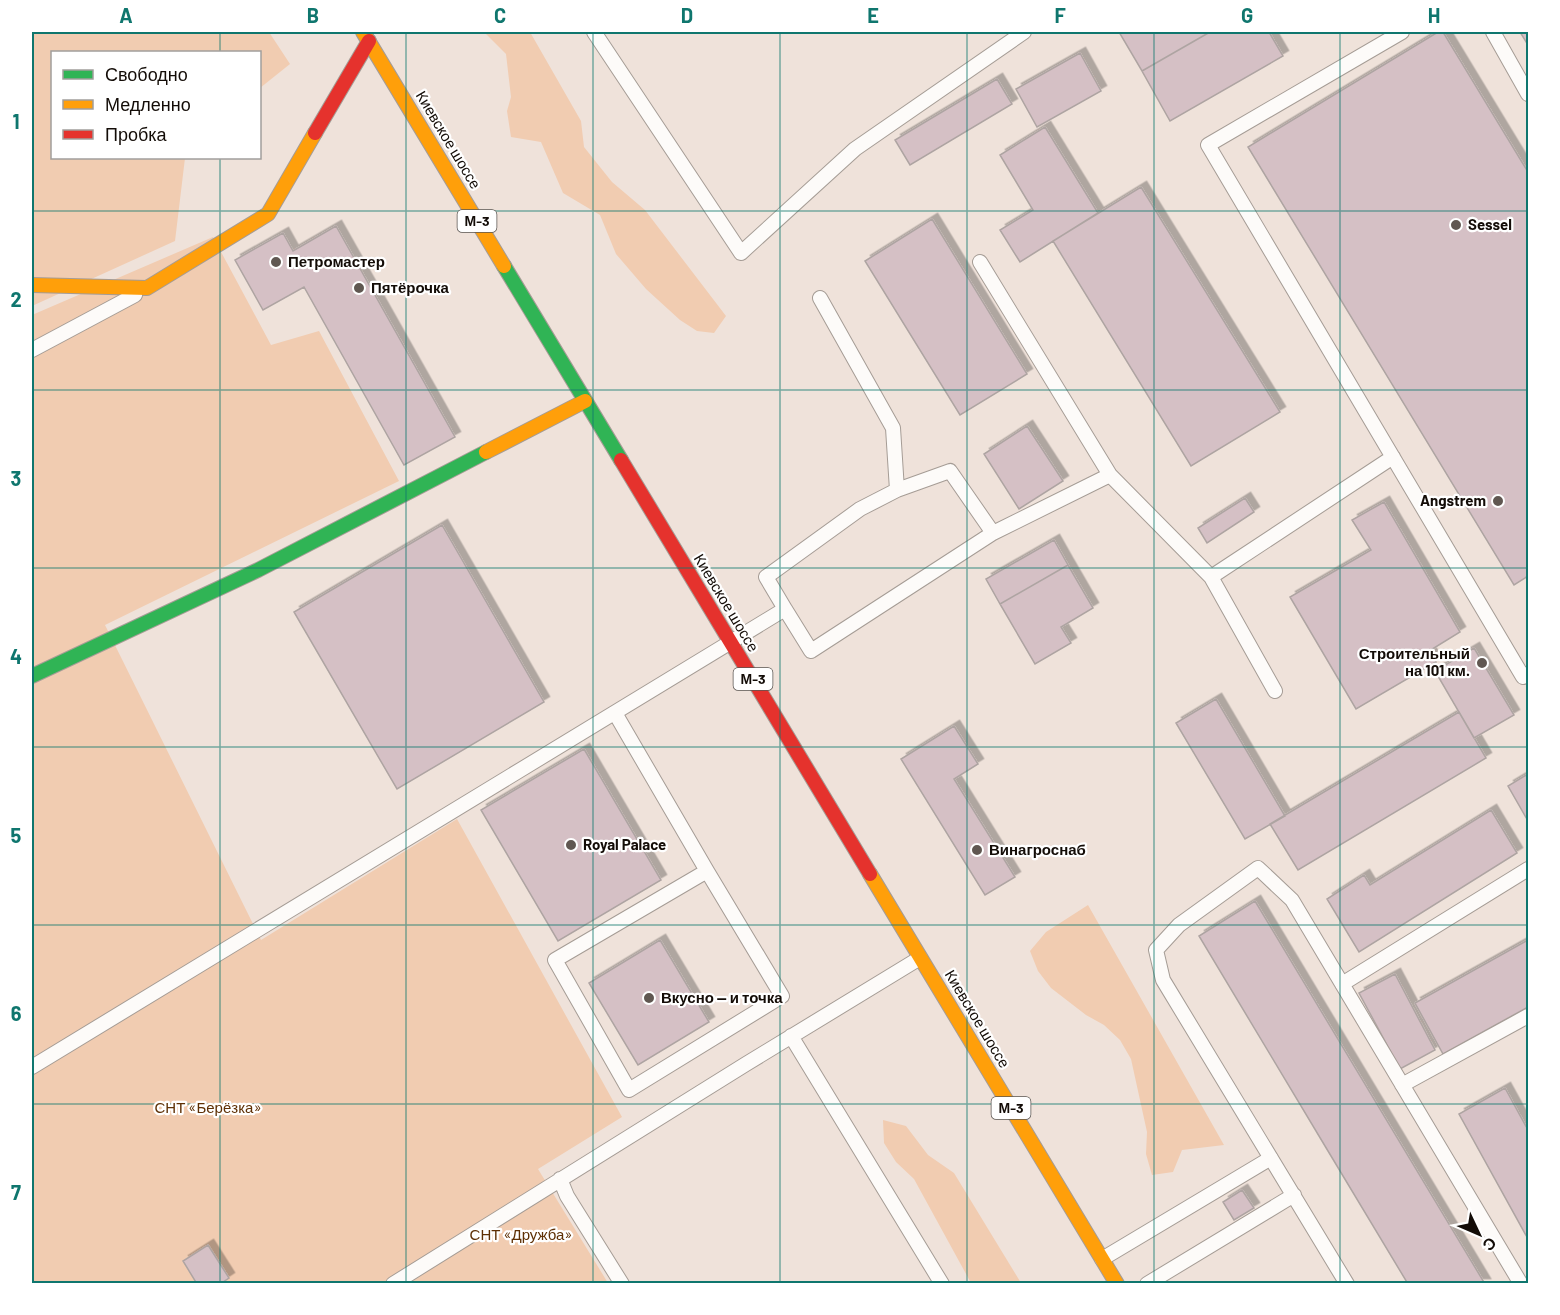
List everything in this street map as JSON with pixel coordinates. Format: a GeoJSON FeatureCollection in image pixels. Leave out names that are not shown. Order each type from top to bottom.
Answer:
{"type":"FeatureCollection","features":[{"type":"Feature","properties":{"kind":"main road"},"geometry":{"type":"LineString","coordinates":[[32,285],[147,288],[268,213],[366,36]]}},
{"type":"Feature","properties":{"kind":"main road","name":"Киевское шоссе"},"geometry":{"type":"LineString","coordinates":[[366,36],[1118,1284]]}},
{"type":"Feature","properties":{"kind":"main road"},"geometry":{"type":"LineString","coordinates":[[32,676],[258,570],[585,401]]}},
{"type":"Feature","properties":{"kind":"lane"},"geometry":{"type":"LineString","coordinates":[[366,36],[380,32]]}},
{"type":"Feature","properties":{"kind":"lane"},"geometry":{"type":"LineString","coordinates":[[594,32],[741,253],[855,149],[1024,32]]}},
{"type":"Feature","properties":{"kind":"lane"},"geometry":{"type":"LineString","coordinates":[[1402,32],[1208,145],[1523,678],[1528,674]]}},
{"type":"Feature","properties":{"kind":"lane"},"geometry":{"type":"LineString","coordinates":[[1493,32],[1528,94]]}},
{"type":"Feature","properties":{"kind":"lane"},"geometry":{"type":"LineString","coordinates":[[980,262],[1110,475],[1211,577],[1275,691]]}},
{"type":"Feature","properties":{"kind":"lane"},"geometry":{"type":"LineString","coordinates":[[32,350],[147,288]]}},
{"type":"Feature","properties":{"kind":"lane"},"geometry":{"type":"LineString","coordinates":[[820,298],[893,428],[897,490]]}},
{"type":"Feature","properties":{"kind":"lane"},"geometry":{"type":"LineString","coordinates":[[1211,577],[1393,457]]}},
{"type":"Feature","properties":{"kind":"lane"},"geometry":{"type":"LineString","coordinates":[[993,532],[951,471],[897,490],[860,509],[766,578],[811,651],[993,532],[1110,475]]}},
{"type":"Feature","properties":{"kind":"lane"},"geometry":{"type":"LineString","coordinates":[[32,1066],[785,609]]}},
{"type":"Feature","properties":{"kind":"lane"},"geometry":{"type":"LineString","coordinates":[[615,713],[782,996],[629,1090],[555,960],[707,871]]}},
{"type":"Feature","properties":{"kind":"lane"},"geometry":{"type":"LineString","coordinates":[[1347,1284],[1163,980],[1156,950],[1179,926],[1258,868],[1292,900],[1521,1284]]}},
{"type":"Feature","properties":{"kind":"lane"},"geometry":{"type":"LineString","coordinates":[[1342,984],[1528,869]]}},
{"type":"Feature","properties":{"kind":"lane"},"geometry":{"type":"LineString","coordinates":[[393,1284],[920,958]]}},
{"type":"Feature","properties":{"kind":"lane"},"geometry":{"type":"LineString","coordinates":[[1402,1084],[1528,1016]]}},
{"type":"Feature","properties":{"kind":"lane"},"geometry":{"type":"LineString","coordinates":[[791,1036],[942,1284]]}},
{"type":"Feature","properties":{"kind":"lane"},"geometry":{"type":"LineString","coordinates":[[1102,1259],[1271,1158]]}},
{"type":"Feature","properties":{"kind":"lane"},"geometry":{"type":"LineString","coordinates":[[560,1179],[567,1196],[622,1284]]}},
{"type":"Feature","properties":{"kind":"lane"},"geometry":{"type":"LineString","coordinates":[[1147,1284],[1294,1195]]}},
{"type":"Feature","properties":{"kind":"green space"},"geometry":{"type":"Polygon","coordinates":[[[32,32],[269,32],[290,64],[261,87],[261,51],[51,51],[51,159],[185,159],[175,241],[32,306],[32,32]]]}},
{"type":"Feature","properties":{"kind":"green space"},"geometry":{"type":"Polygon","coordinates":[[[484,32],[530,32],[581,121],[584,147],[612,182],[645,210],[726,316],[714,333],[697,331],[680,320],[646,289],[616,254],[600,215],[563,193],[541,142],[511,137],[507,111],[511,97],[506,54],[484,32]]]}},
{"type":"Feature","properties":{"kind":"green space","name":"СНТ «Берёзка»"},"geometry":{"type":"Polygon","coordinates":[[[213,237],[271,345],[319,331],[399,481],[105,625],[261,940],[457,819],[622,1117],[538,1169],[608,1283],[32,1283],[32,315],[213,237]]]}},
{"type":"Feature","properties":{"kind":"green space"},"geometry":{"type":"Polygon","coordinates":[[[1088,905],[1224,1145],[1182,1150],[1173,1172],[1152,1175],[1146,1154],[1147,1132],[1131,1059],[1120,1040],[1104,1025],[1086,1015],[1051,988],[1038,971],[1030,951],[1046,932],[1088,905]]]}},
{"type":"Feature","properties":{"kind":"green space"},"geometry":{"type":"Polygon","coordinates":[[[883,1120],[906,1126],[928,1155],[954,1173],[1021,1283],[971,1283],[914,1179],[896,1162],[884,1143],[883,1120]]]}},
{"type":"Feature","properties":{"kind":"building"},"geometry":{"type":"Polygon","coordinates":[[[1119,32],[1210,32],[1142,71],[1119,32]]]}},
{"type":"Feature","properties":{"kind":"building"},"geometry":{"type":"Polygon","coordinates":[[[1210,32],[1269,32],[1283,56],[1170,121],[1142,71],[1210,32]]]}},
{"type":"Feature","properties":{"kind":"building"},"geometry":{"type":"Polygon","coordinates":[[[1438,32],[1443,32],[1528,172],[1528,576],[1514,585],[1248,147],[1438,32]]]}},
{"type":"Feature","properties":{"kind":"building"},"geometry":{"type":"Polygon","coordinates":[[[1520,32],[1528,32],[1528,45],[1520,32]]]}},
{"type":"Feature","properties":{"kind":"building"},"geometry":{"type":"Polygon","coordinates":[[[1080,53],[1101,91],[1037,127],[1016,89],[1080,53]]]}},
{"type":"Feature","properties":{"kind":"building"},"geometry":{"type":"Polygon","coordinates":[[[997,79],[1012,104],[910,165],[895,140],[997,79]]]}},
{"type":"Feature","properties":{"kind":"building"},"geometry":{"type":"Polygon","coordinates":[[[1045,127],[1098,213],[1020,262],[1000,230],[1033,210],[1000,155],[1045,127]]]}},
{"type":"Feature","properties":{"kind":"building"},"geometry":{"type":"Polygon","coordinates":[[[1141,187],[1280,412],[1191,466],[1053,241],[1141,187]]]}},
{"type":"Feature","properties":{"kind":"building"},"geometry":{"type":"Polygon","coordinates":[[[932,219],[1027,374],[960,415],[865,261],[932,219]]]}},
{"type":"Feature","properties":{"kind":"building"},"geometry":{"type":"Polygon","coordinates":[[[336,226],[455,437],[404,465],[304,287],[263,310],[235,260],[283,233],[293,251],[336,226]]]}},
{"type":"Feature","properties":{"kind":"building"},"geometry":{"type":"Polygon","coordinates":[[[1027,426],[1063,481],[1019,509],[984,454],[1027,426]]]}},
{"type":"Feature","properties":{"kind":"building"},"geometry":{"type":"Polygon","coordinates":[[[1245,498],[1254,512],[1207,543],[1198,528],[1245,498]]]}},
{"type":"Feature","properties":{"kind":"building"},"geometry":{"type":"Polygon","coordinates":[[[1384,502],[1460,632],[1429,651],[1436,662],[1356,709],[1290,597],[1371,550],[1352,520],[1384,502]]]}},
{"type":"Feature","properties":{"kind":"building"},"geometry":{"type":"Polygon","coordinates":[[[442,525],[544,702],[397,789],[294,612],[442,525]]]}},
{"type":"Feature","properties":{"kind":"building"},"geometry":{"type":"Polygon","coordinates":[[[1054,540],[1068,565],[1000,604],[986,579],[1054,540]]]}},
{"type":"Feature","properties":{"kind":"building"},"geometry":{"type":"Polygon","coordinates":[[[1068,565],[1093,608],[1061,627],[1071,643],[1035,664],[1000,604],[1068,565]]]}},
{"type":"Feature","properties":{"kind":"building"},"geometry":{"type":"Polygon","coordinates":[[[1474,648],[1514,715],[1474,738],[1435,671],[1474,648]]]}},
{"type":"Feature","properties":{"kind":"building"},"geometry":{"type":"Polygon","coordinates":[[[1216,699],[1285,816],[1245,839],[1176,723],[1216,699]]]}},
{"type":"Feature","properties":{"kind":"building"},"geometry":{"type":"Polygon","coordinates":[[[1459,712],[1486,758],[1298,870],[1270,824],[1459,712]]]}},
{"type":"Feature","properties":{"kind":"building"},"geometry":{"type":"Polygon","coordinates":[[[954,726],[978,764],[954,779],[1015,877],[985,895],[901,759],[954,726]]]}},
{"type":"Feature","properties":{"kind":"building","name":"Royal Palace"},"geometry":{"type":"Polygon","coordinates":[[[584,749],[661,880],[558,941],[481,810],[584,749]]]}},
{"type":"Feature","properties":{"kind":"building"},"geometry":{"type":"Polygon","coordinates":[[[1528,774],[1528,821],[1508,786],[1528,774]]]}},
{"type":"Feature","properties":{"kind":"building"},"geometry":{"type":"Polygon","coordinates":[[[1491,810],[1517,853],[1359,952],[1327,899],[1364,875],[1370,885],[1491,810]]]}},
{"type":"Feature","properties":{"kind":"building"},"geometry":{"type":"Polygon","coordinates":[[[1255,901],[1485,1284],[1408,1284],[1328,1151],[1199,936],[1255,901]]]}},
{"type":"Feature","properties":{"kind":"building"},"geometry":{"type":"Polygon","coordinates":[[[660,940],[709,1022],[638,1065],[589,983],[660,940]]]}},
{"type":"Feature","properties":{"kind":"building"},"geometry":{"type":"Polygon","coordinates":[[[1528,940],[1528,1007],[1443,1054],[1415,1003],[1528,940]]]}},
{"type":"Feature","properties":{"kind":"building"},"geometry":{"type":"Polygon","coordinates":[[[1395,974],[1435,1050],[1400,1069],[1359,993],[1395,974]]]}},
{"type":"Feature","properties":{"kind":"building"},"geometry":{"type":"Polygon","coordinates":[[[1505,1088],[1528,1130],[1528,1239],[1459,1114],[1505,1088]]]}},
{"type":"Feature","properties":{"kind":"building"},"geometry":{"type":"Polygon","coordinates":[[[1242,1190],[1254,1208],[1234,1220],[1223,1202],[1242,1190]]]}},
{"type":"Feature","properties":{"kind":"building"},"geometry":{"type":"Polygon","coordinates":[[[208,1245],[229,1278],[220,1284],[197,1284],[183,1261],[208,1245]]]}},
{"type":"Feature","properties":{"kind":"traffic: fast"},"geometry":{"type":"LineString","coordinates":[[504,266],[621,460]]}},
{"type":"Feature","properties":{"kind":"traffic: fast"},"geometry":{"type":"LineString","coordinates":[[32,676],[258,570],[486,452]]}},
{"type":"Feature","properties":{"kind":"traffic: slow"},"geometry":{"type":"LineString","coordinates":[[363,32],[504,266]]}},
{"type":"Feature","properties":{"kind":"traffic: slow"},"geometry":{"type":"LineString","coordinates":[[32,285],[147,288],[268,214],[315,133]]}},
{"type":"Feature","properties":{"kind":"traffic: slow"},"geometry":{"type":"LineString","coordinates":[[486,452],[585,401]]}},
{"type":"Feature","properties":{"kind":"traffic: slow"},"geometry":{"type":"LineString","coordinates":[[870,874],[1117,1284]]}},
{"type":"Feature","properties":{"kind":"traffic: jam"},"geometry":{"type":"LineString","coordinates":[[315,133],[369,41]]}},
{"type":"Feature","properties":{"kind":"traffic: jam"},"geometry":{"type":"LineString","coordinates":[[621,460],[870,874]]}},
{"type":"Feature","properties":{"kind":"place","name":"Sessel"},"geometry":{"type":"Point","coordinates":[1456,225]}},
{"type":"Feature","properties":{"kind":"place","name":"Петромастер"},"geometry":{"type":"Point","coordinates":[276,262]}},
{"type":"Feature","properties":{"kind":"place","name":"Пятёрочка"},"geometry":{"type":"Point","coordinates":[359,288]}},
{"type":"Feature","properties":{"kind":"place","name":"Angstrem"},"geometry":{"type":"Point","coordinates":[1498,501]}},
{"type":"Feature","properties":{"kind":"place","name":"Строительный на 101 км."},"geometry":{"type":"Point","coordinates":[1482,663]}},
{"type":"Feature","properties":{"kind":"place","name":"Royal Palace"},"geometry":{"type":"Point","coordinates":[571,845]}},
{"type":"Feature","properties":{"kind":"place","name":"Винагроснаб"},"geometry":{"type":"Point","coordinates":[977,850]}},
{"type":"Feature","properties":{"kind":"place","name":"Вкусно — и точка"},"geometry":{"type":"Point","coordinates":[649,998]}},
{"type":"Feature","properties":{"kind":"park label","name":"СНТ «Дружба»"},"geometry":{"type":"Point","coordinates":[521,1235]}}]}
